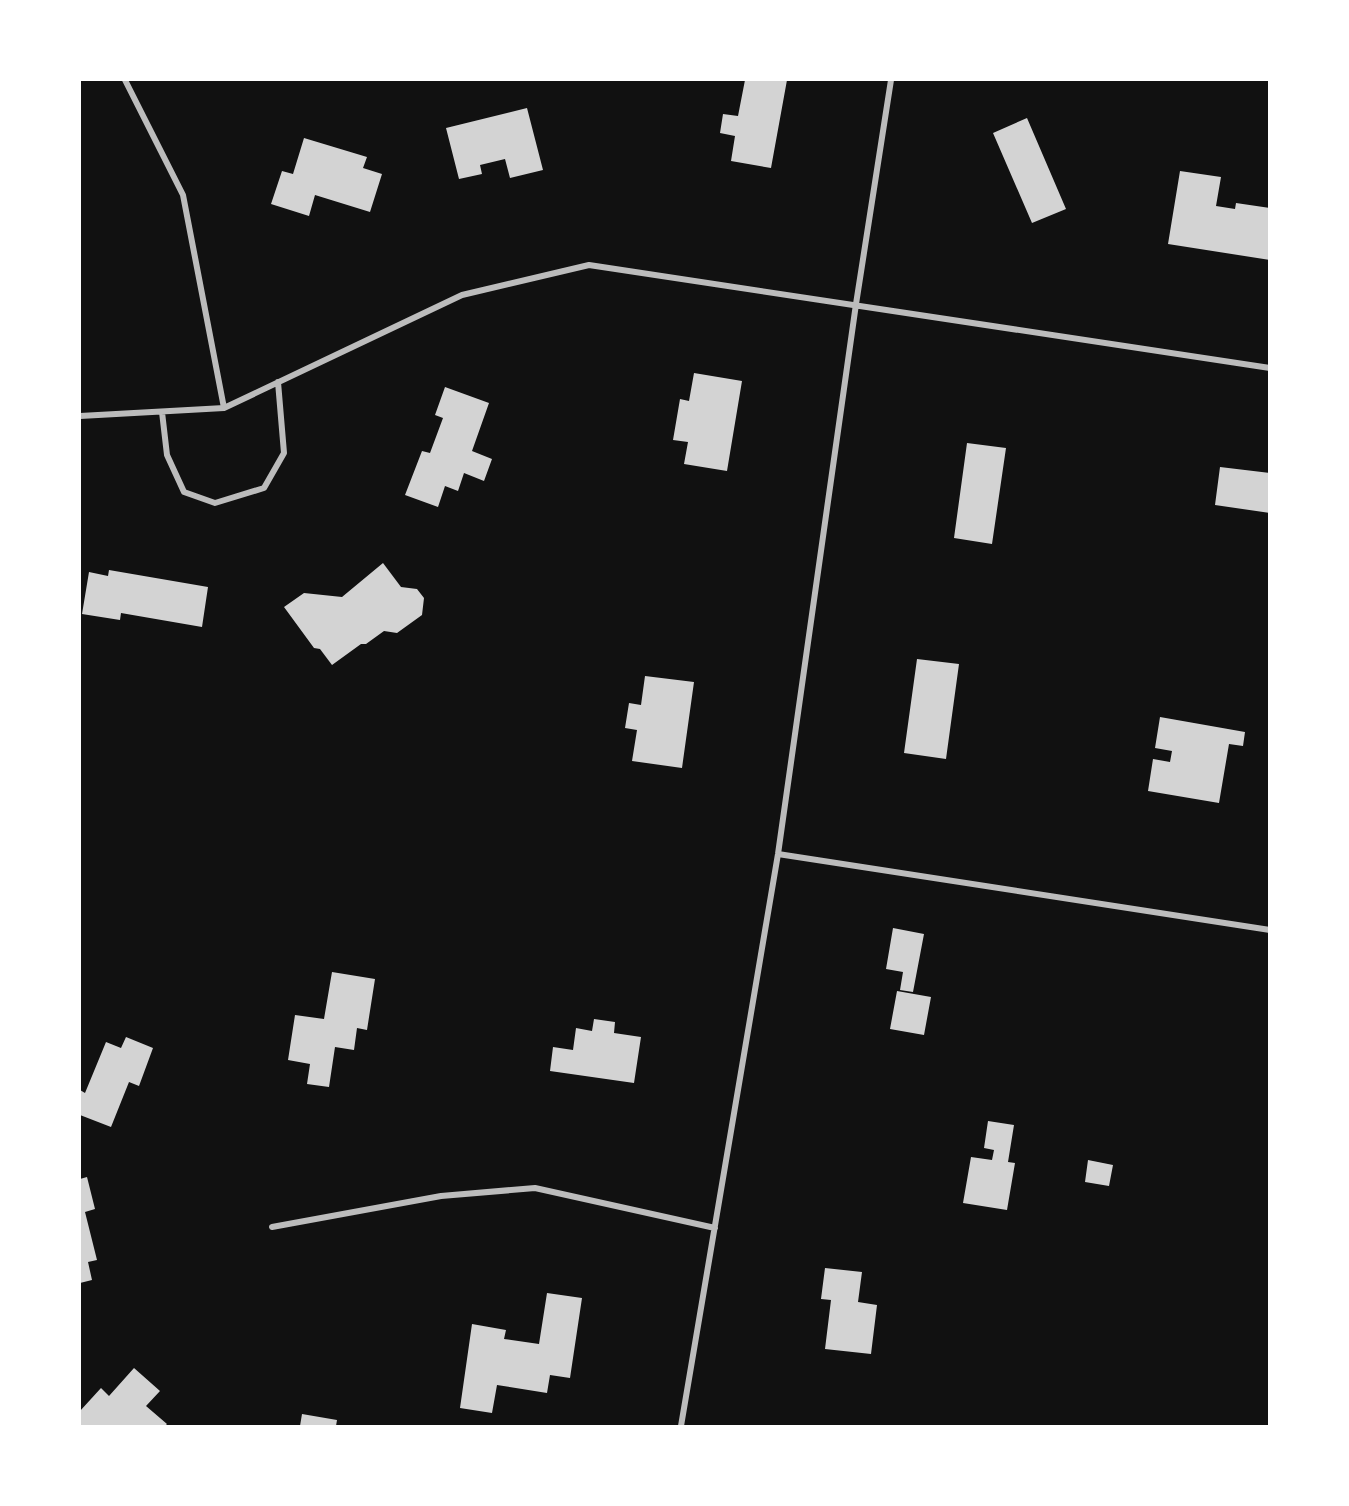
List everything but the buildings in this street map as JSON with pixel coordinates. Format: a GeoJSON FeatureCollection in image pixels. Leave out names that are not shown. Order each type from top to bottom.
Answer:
{"type":"FeatureCollection","features":[{"type":"Feature","properties":{"kind":"street"},"geometry":{"type":"LineString","coordinates":[[125,80],[183,195],[224,408]]}},
{"type":"Feature","properties":{"kind":"street"},"geometry":{"type":"LineString","coordinates":[[681,1426],[778,854],[856,304],[891,80]]}},
{"type":"Feature","properties":{"kind":"street"},"geometry":{"type":"LineString","coordinates":[[80,416],[224,408],[462,294],[589,265],[1269,368]]}},
{"type":"Feature","properties":{"kind":"street"},"geometry":{"type":"LineString","coordinates":[[162,412],[167,455],[184,492],[215,503],[264,488],[284,453],[278,382]]}},
{"type":"Feature","properties":{"kind":"street"},"geometry":{"type":"LineString","coordinates":[[778,854],[1269,930]]}},
{"type":"Feature","properties":{"kind":"street"},"geometry":{"type":"LineString","coordinates":[[272,1227],[441,1196],[535,1188],[715,1228]]}}]}
